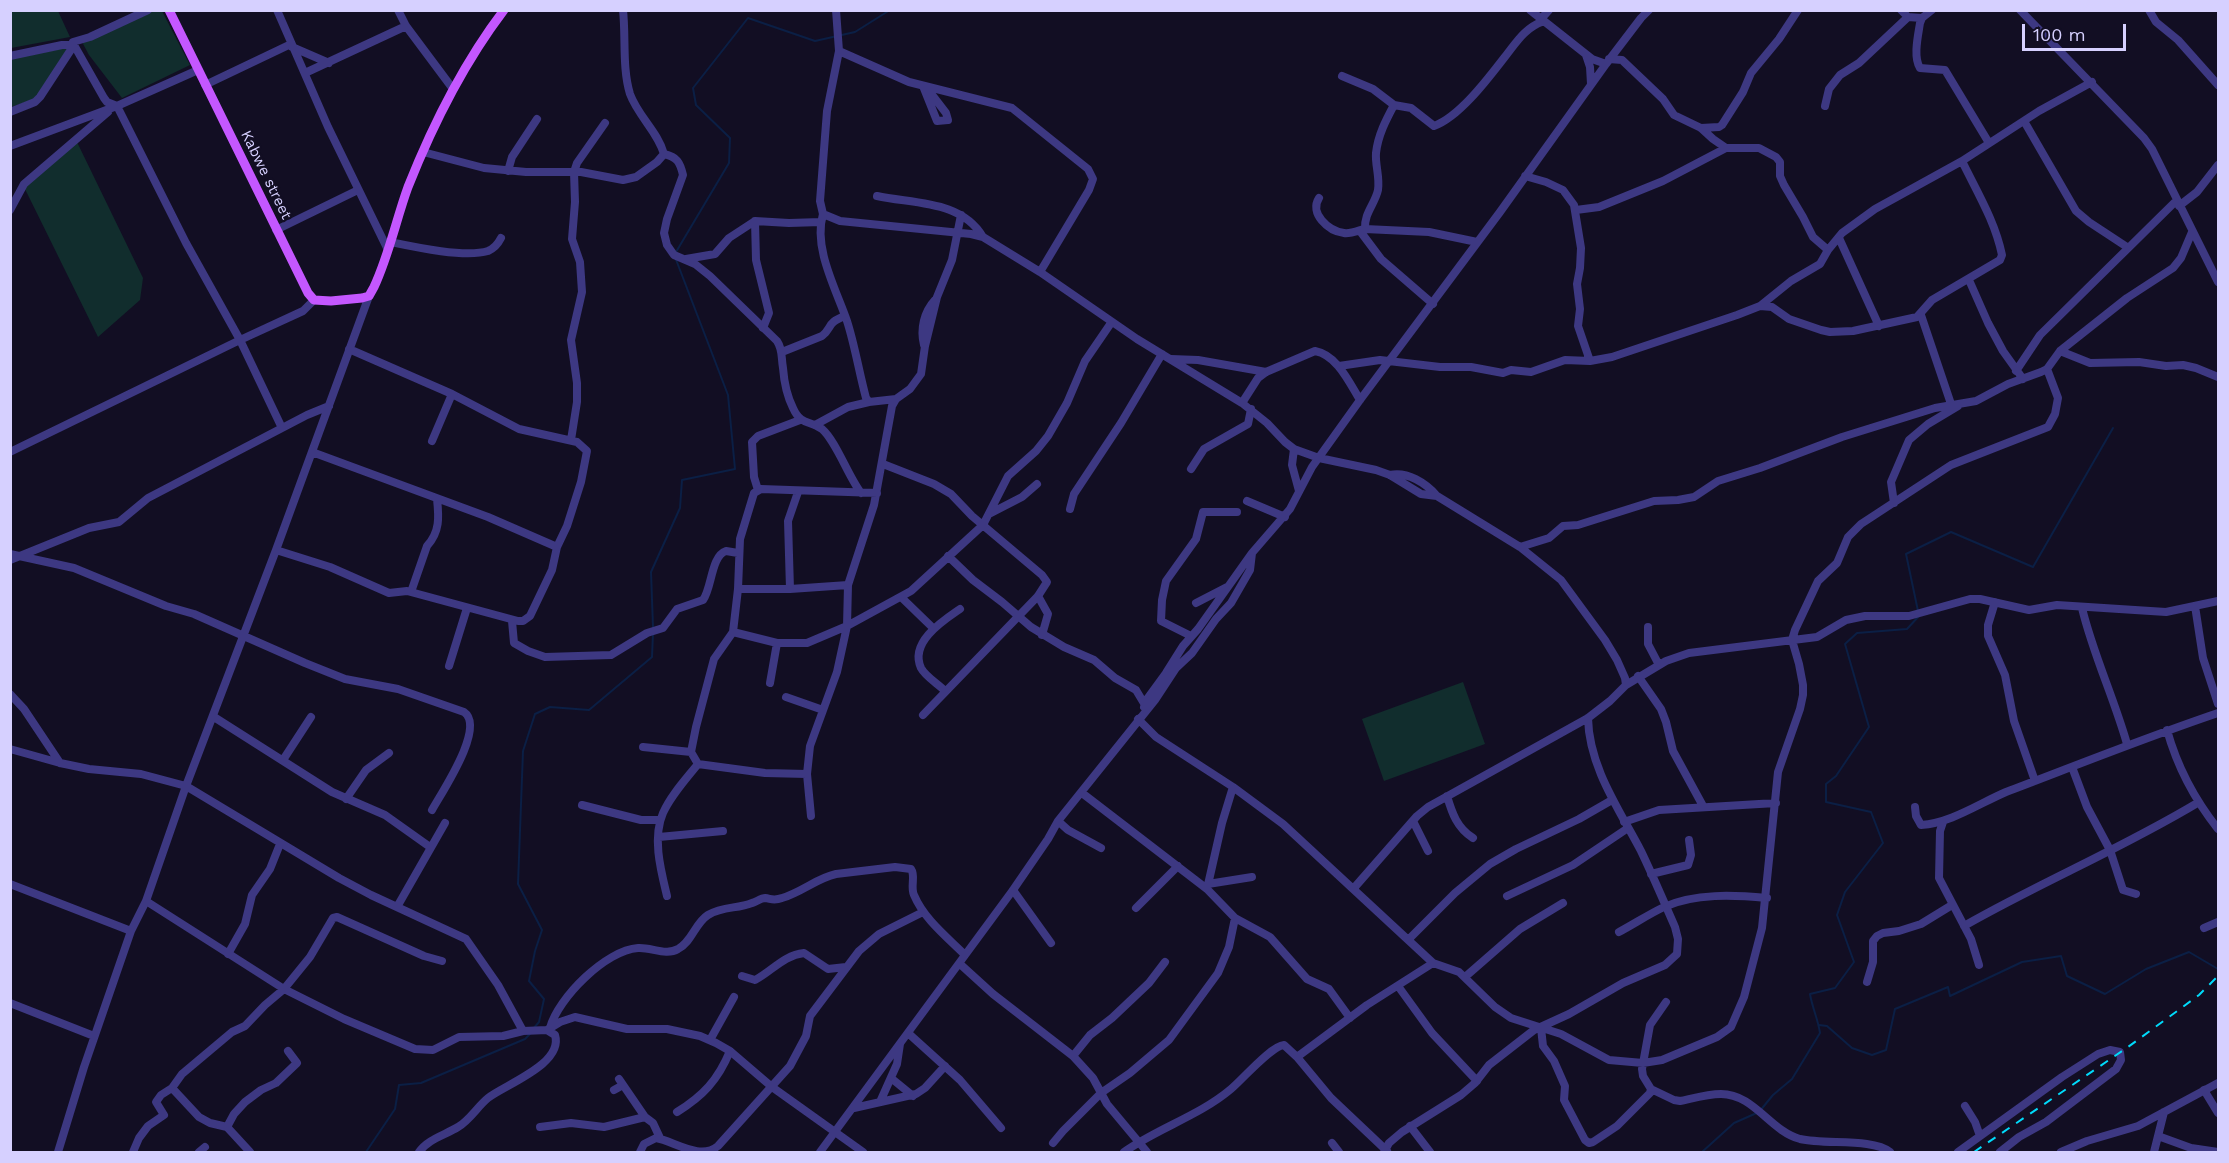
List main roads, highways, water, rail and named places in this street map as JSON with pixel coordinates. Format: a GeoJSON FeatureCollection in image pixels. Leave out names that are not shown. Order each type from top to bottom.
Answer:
{"type":"FeatureCollection","features":[{"type":"Feature","properties":{"kind":"main road","name":"Kabwe street"},"geometry":{"type":"LineString","coordinates":[[169,10],[308,293],[314,300],[331,301],[369,296],[379,276],[423,152],[469,59],[504,10]]}},
{"type":"Feature","properties":{"kind":"waterway"},"geometry":{"type":"LineString","coordinates":[[676,252],[729,163],[730,138],[696,105],[693,88],[748,18],[815,41],[855,32],[890,10]]}},
{"type":"Feature","properties":{"kind":"waterway"},"geometry":{"type":"LineString","coordinates":[[653,627],[651,572],[680,508],[682,480],[735,469],[728,395],[675,257]]}},
{"type":"Feature","properties":{"kind":"waterway"},"geometry":{"type":"LineString","coordinates":[[1918,611],[1906,554],[1951,532],[2033,567],[2113,428]]}},
{"type":"Feature","properties":{"kind":"waterway"},"geometry":{"type":"LineString","coordinates":[[1702,1152],[1734,1123],[1759,1112],[1773,1095],[1792,1079],[1820,1033],[1810,994],[1835,988],[1854,962],[1837,915],[1845,892],[1883,843],[1871,812],[1826,802],[1826,784],[1836,776],[1869,727],[1845,644],[1857,633],[1907,629],[1919,616]]}},
{"type":"Feature","properties":{"kind":"waterway"},"geometry":{"type":"LineString","coordinates":[[533,1029],[539,1022],[544,999],[529,981],[542,930],[518,884],[523,751],[535,714],[550,707],[589,710],[652,657],[653,633]]}},
{"type":"Feature","properties":{"kind":"waterway"},"geometry":{"type":"LineString","coordinates":[[1819,1025],[1827,1026],[1852,1048],[1872,1055],[1886,1050],[1895,1009],[1948,987],[1950,996],[2022,962],[2061,956],[2067,976],[2105,994],[2146,969],[2189,952],[2218,969]]}},
{"type":"Feature","properties":{"kind":"waterway"},"geometry":{"type":"LineString","coordinates":[[366,1152],[395,1109],[399,1085],[421,1083],[525,1039],[530,1034]]}},
{"type":"Feature","properties":{"kind":"railway"},"geometry":{"type":"LineString","coordinates":[[1974,1152],[2128,1047],[2199,995],[2218,976]]}}]}
